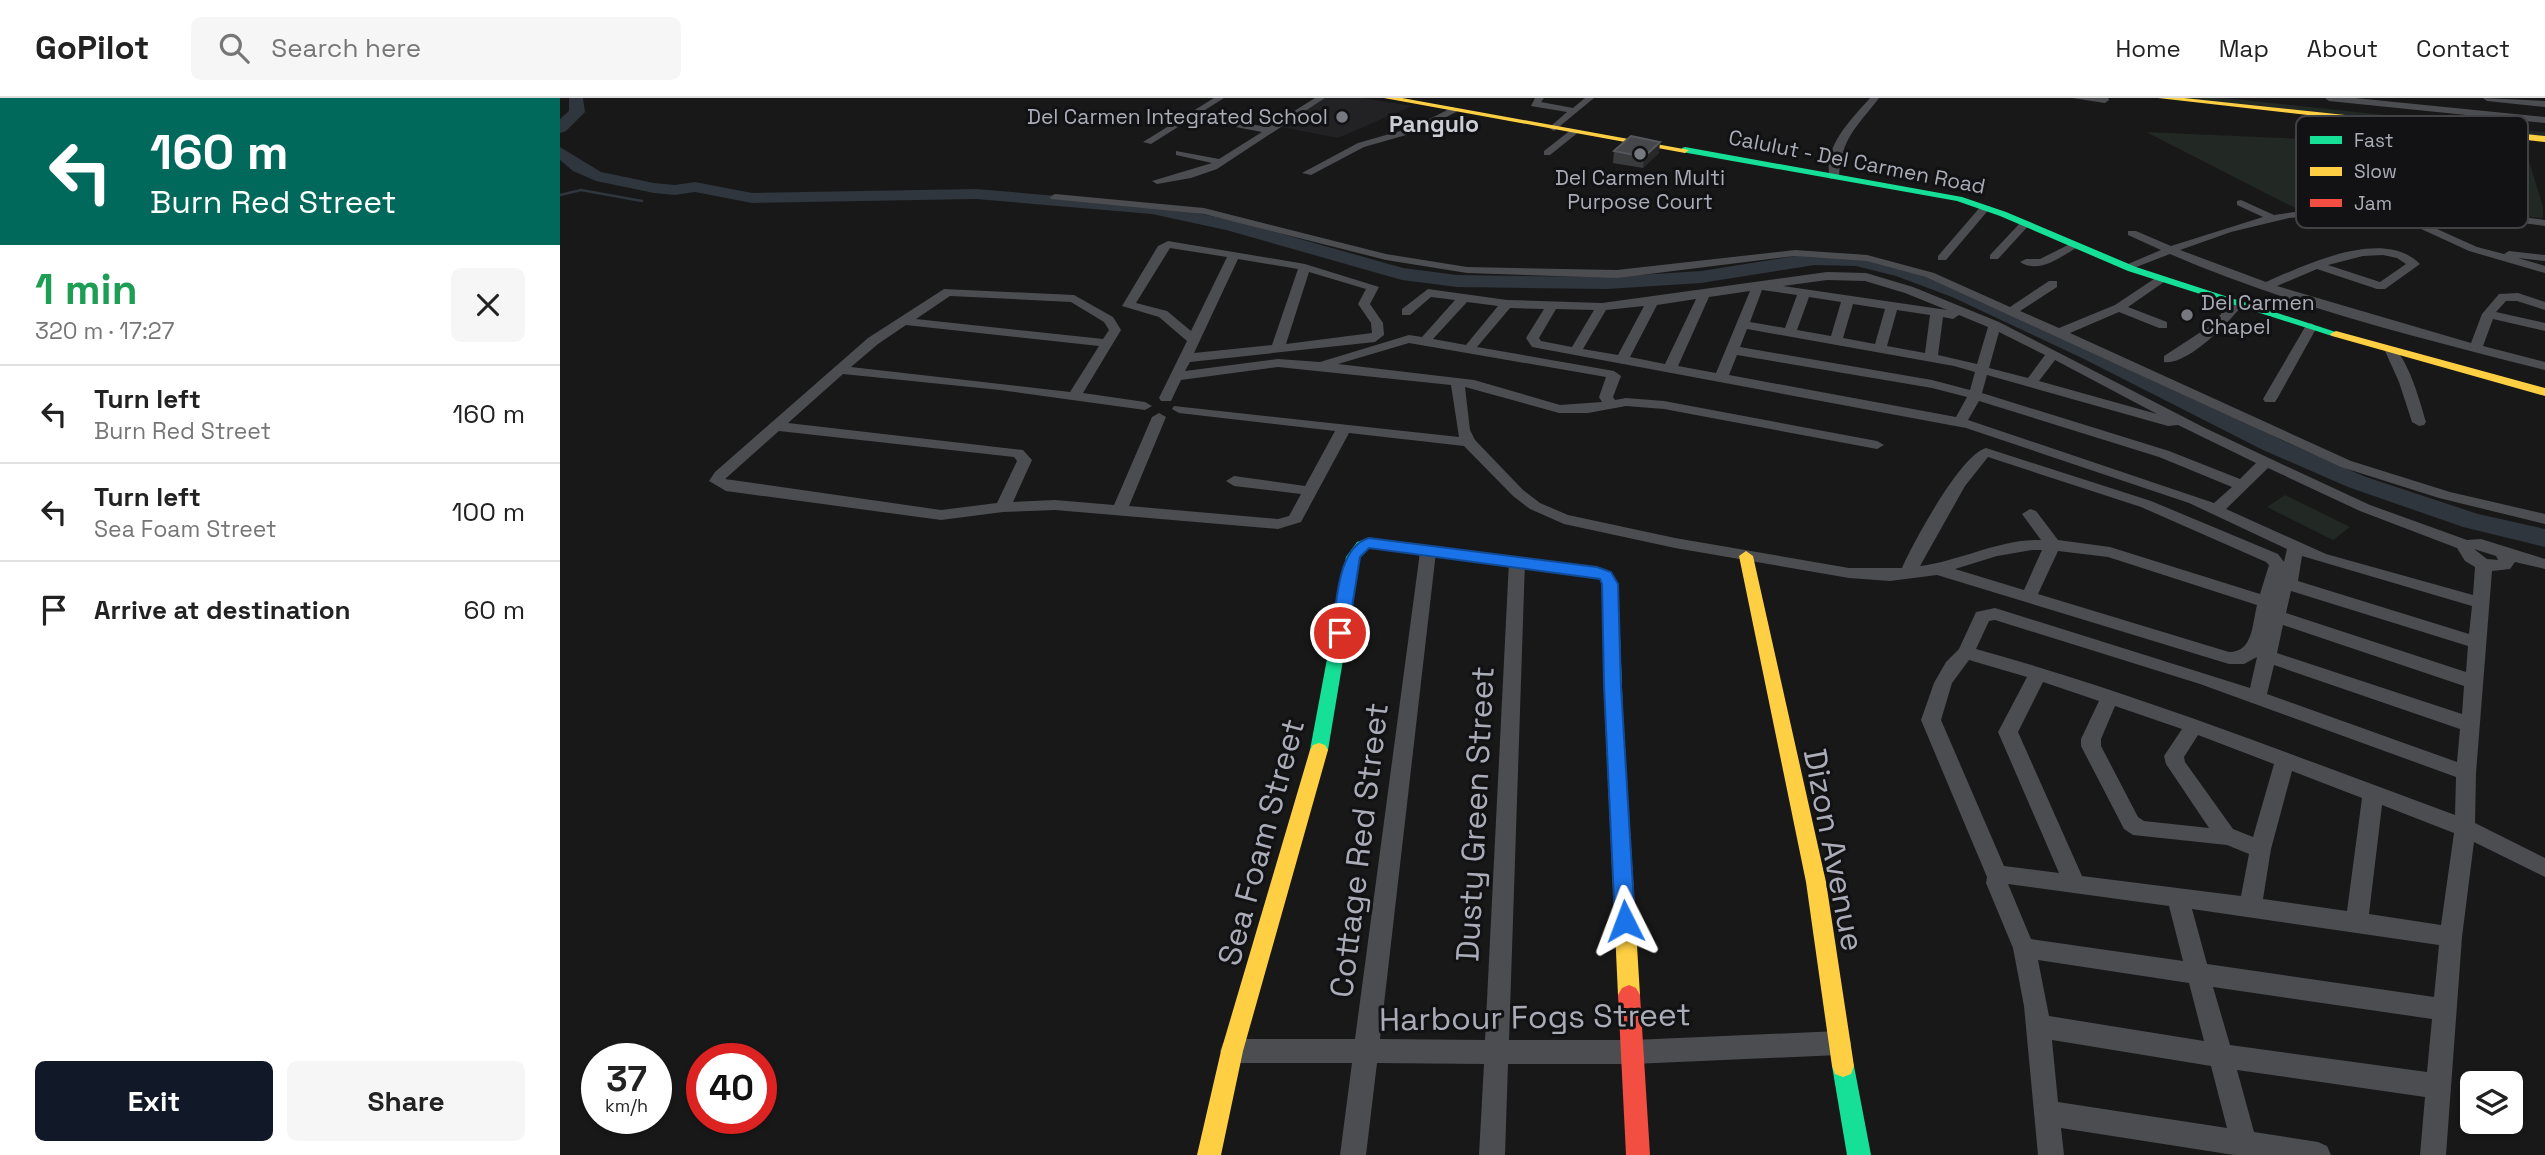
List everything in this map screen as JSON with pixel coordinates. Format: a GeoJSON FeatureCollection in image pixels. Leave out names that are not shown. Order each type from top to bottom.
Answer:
{"type":"FeatureCollection","features":[{"type":"Feature","properties":{"kind":"main road","name":"Calulut - Del Carmen Road"},"geometry":{"type":"LineString","coordinates":[[1388,98],[1952,198],[1986,207],[2072,246],[2160,279],[2391,351],[2545,392]]}},
{"type":"Feature","properties":{"kind":"main road"},"geometry":{"type":"LineString","coordinates":[[2162,98],[2330,116]]}},
{"type":"Feature","properties":{"kind":"main road"},"geometry":{"type":"LineString","coordinates":[[2237,98],[2410,116]]}},
{"type":"Feature","properties":{"kind":"main road","name":"Sea Foam Street"},"geometry":{"type":"LineString","coordinates":[[1209,1155],[1232,1051],[1317,759],[1353,556],[1362,545],[1380,543],[1428,552]]}},
{"type":"Feature","properties":{"kind":"main road"},"geometry":{"type":"LineString","coordinates":[[1428,552],[1597,572],[1606,576],[1610,584],[1612,686],[1638,1155]]}},
{"type":"Feature","properties":{"kind":"main road","name":"Dizon Avenue"},"geometry":{"type":"LineString","coordinates":[[1746,556],[1816,882],[1839,1042],[1859,1155]]}},
{"type":"Feature","properties":{"kind":"street"},"geometry":{"type":"LineString","coordinates":[[1157,144],[1148,141],[1220,98]]}},
{"type":"Feature","properties":{"kind":"street"},"geometry":{"type":"LineString","coordinates":[[1157,181],[1199,173],[1221,162],[1321,98]]}},
{"type":"Feature","properties":{"kind":"street"},"geometry":{"type":"LineString","coordinates":[[1541,98],[1534,104],[1575,111]]}},
{"type":"Feature","properties":{"kind":"street"},"geometry":{"type":"LineString","coordinates":[[1554,128],[1590,98]]}},
{"type":"Feature","properties":{"kind":"street"},"geometry":{"type":"LineString","coordinates":[[1833,177],[1834,152],[1875,98]]}},
{"type":"Feature","properties":{"kind":"street"},"geometry":{"type":"LineString","coordinates":[[2076,98],[2105,100]]}},
{"type":"Feature","properties":{"kind":"street"},"geometry":{"type":"LineString","coordinates":[[2329,98],[2506,116]]}},
{"type":"Feature","properties":{"kind":"street"},"geometry":{"type":"LineString","coordinates":[[2487,98],[2545,104]]}},
{"type":"Feature","properties":{"kind":"street"},"geometry":{"type":"LineString","coordinates":[[1307,173],[1361,145],[1417,129],[1453,110]]}},
{"type":"Feature","properties":{"kind":"street"},"geometry":{"type":"LineString","coordinates":[[1212,120],[1268,130]]}},
{"type":"Feature","properties":{"kind":"street"},"geometry":{"type":"LineString","coordinates":[[1405,124],[1417,129]]}},
{"type":"Feature","properties":{"kind":"street"},"geometry":{"type":"LineString","coordinates":[[1547,153],[1575,131]]}},
{"type":"Feature","properties":{"kind":"street"},"geometry":{"type":"LineString","coordinates":[[1180,153],[1221,162]]}},
{"type":"Feature","properties":{"kind":"street"},"geometry":{"type":"LineString","coordinates":[[1055,197],[1204,211],[1386,257],[1466,270],[1618,274],[1795,253],[1839,255],[1880,261],[1930,275],[2346,464],[2389,480],[2467,502],[2545,519]]}},
{"type":"Feature","properties":{"kind":"street"},"geometry":{"type":"LineString","coordinates":[[2241,203],[2273,218]]}},
{"type":"Feature","properties":{"kind":"street"},"geometry":{"type":"LineString","coordinates":[[1942,258],[1986,207]]}},
{"type":"Feature","properties":{"kind":"street"},"geometry":{"type":"LineString","coordinates":[[2127,267],[2171,250],[2273,218],[2296,215]]}},
{"type":"Feature","properties":{"kind":"street"},"geometry":{"type":"LineString","coordinates":[[1994,257],[2025,224]]}},
{"type":"Feature","properties":{"kind":"street"},"geometry":{"type":"LineString","coordinates":[[2423,228],[2491,255],[2545,271]]}},
{"type":"Feature","properties":{"kind":"street"},"geometry":{"type":"LineString","coordinates":[[2132,233],[2266,287],[2364,318],[2545,366]]}},
{"type":"Feature","properties":{"kind":"street"},"geometry":{"type":"LineString","coordinates":[[1186,358],[1360,342],[1378,335],[1377,323],[1364,304],[1372,286],[1305,267],[1233,257],[1177,245],[1164,246],[1129,303],[1130,308],[1154,310],[1163,314],[1194,340]]}},
{"type":"Feature","properties":{"kind":"street"},"geometry":{"type":"LineString","coordinates":[[2026,262],[2042,263],[2072,246]]}},
{"type":"Feature","properties":{"kind":"street"},"geometry":{"type":"LineString","coordinates":[[2266,287],[2316,265],[2366,253],[2385,252],[2404,256],[2414,264],[2381,286],[2316,265]]}},
{"type":"Feature","properties":{"kind":"street"},"geometry":{"type":"LineString","coordinates":[[2491,255],[2512,253],[2545,258]]}},
{"type":"Feature","properties":{"kind":"street"},"geometry":{"type":"LineString","coordinates":[[1166,398],[1233,257]]}},
{"type":"Feature","properties":{"kind":"street"},"geometry":{"type":"LineString","coordinates":[[1278,348],[1305,267]]}},
{"type":"Feature","properties":{"kind":"street"},"geometry":{"type":"LineString","coordinates":[[1406,312],[1428,293],[1507,304],[1602,306],[1652,302],[1827,276],[1866,277],[1909,289],[1995,325],[2200,431],[2266,462],[2365,508],[2467,546]]}},
{"type":"Feature","properties":{"kind":"street"},"geometry":{"type":"LineString","coordinates":[[2059,333],[2119,308],[2160,279]]}},
{"type":"Feature","properties":{"kind":"street"},"geometry":{"type":"LineString","coordinates":[[2012,312],[2053,284]]}},
{"type":"Feature","properties":{"kind":"street"},"geometry":{"type":"LineString","coordinates":[[1758,286],[1979,318]]}},
{"type":"Feature","properties":{"kind":"street"},"geometry":{"type":"LineString","coordinates":[[1721,378],[1758,286]]}},
{"type":"Feature","properties":{"kind":"street"},"geometry":{"type":"LineString","coordinates":[[1074,396],[1115,330],[1109,320],[1074,299],[958,291],[939,297],[873,341],[720,475],[718,483],[941,516],[1055,505],[1287,523],[1295,519],[1312,491],[1344,428]]}},
{"type":"Feature","properties":{"kind":"street"},"geometry":{"type":"LineString","coordinates":[[1790,333],[1804,293]]}},
{"type":"Feature","properties":{"kind":"street"},"geometry":{"type":"LineString","coordinates":[[1670,368],[1704,295]]}},
{"type":"Feature","properties":{"kind":"street"},"geometry":{"type":"LineString","coordinates":[[2476,349],[2487,314],[2503,298],[2509,297],[2545,306]]}},
{"type":"Feature","properties":{"kind":"street"},"geometry":{"type":"LineString","coordinates":[[1428,337],[1463,299]]}},
{"type":"Feature","properties":{"kind":"street"},"geometry":{"type":"LineString","coordinates":[[1836,341],[1848,300]]}},
{"type":"Feature","properties":{"kind":"street"},"geometry":{"type":"LineString","coordinates":[[1623,359],[1652,302]]}},
{"type":"Feature","properties":{"kind":"street"},"geometry":{"type":"LineString","coordinates":[[1472,345],[1507,304]]}},
{"type":"Feature","properties":{"kind":"street"},"geometry":{"type":"LineString","coordinates":[[2169,359],[2193,346],[2237,304]]}},
{"type":"Feature","properties":{"kind":"street"},"geometry":{"type":"LineString","coordinates":[[1576,350],[1602,306]]}},
{"type":"Feature","properties":{"kind":"street"},"geometry":{"type":"LineString","coordinates":[[1880,349],[1892,306]]}},
{"type":"Feature","properties":{"kind":"street"},"geometry":{"type":"LineString","coordinates":[[1551,307],[1532,338],[1537,344],[1960,422],[2164,489],[2320,558],[2480,603]]}},
{"type":"Feature","properties":{"kind":"street"},"geometry":{"type":"LineString","coordinates":[[2119,308],[2163,325]]}},
{"type":"Feature","properties":{"kind":"street"},"geometry":{"type":"LineString","coordinates":[[1931,357],[1937,313]]}},
{"type":"Feature","properties":{"kind":"street"},"geometry":{"type":"LineString","coordinates":[[2487,314],[2545,327]]}},
{"type":"Feature","properties":{"kind":"street"},"geometry":{"type":"LineString","coordinates":[[903,321],[1108,343]]}},
{"type":"Feature","properties":{"kind":"street"},"geometry":{"type":"LineString","coordinates":[[1742,324],[1931,357],[1983,369],[2200,431]]}},
{"type":"Feature","properties":{"kind":"street"},"geometry":{"type":"LineString","coordinates":[[1960,422],[1975,394],[1995,325]]}},
{"type":"Feature","properties":{"kind":"street"},"geometry":{"type":"LineString","coordinates":[[2270,399],[2311,327]]}},
{"type":"Feature","properties":{"kind":"street"},"geometry":{"type":"LineString","coordinates":[[1398,331],[1527,355],[1537,344]]}},
{"type":"Feature","properties":{"kind":"street"},"geometry":{"type":"LineString","coordinates":[[1319,366],[1411,339],[1609,374],[1614,376],[1606,397],[1610,404]]}},
{"type":"Feature","properties":{"kind":"street"},"geometry":{"type":"LineString","coordinates":[[1732,350],[1932,384],[1975,394],[2164,454],[2241,485]]}},
{"type":"Feature","properties":{"kind":"street"},"geometry":{"type":"LineString","coordinates":[[2391,351],[2406,382],[2419,422]]}},
{"type":"Feature","properties":{"kind":"street"},"geometry":{"type":"LineString","coordinates":[[2031,383],[2053,354]]}},
{"type":"Feature","properties":{"kind":"street"},"geometry":{"type":"LineString","coordinates":[[1178,376],[1278,363],[1319,366],[1474,384],[1559,409],[1588,409],[1610,404],[1664,405],[1877,445]]}},
{"type":"Feature","properties":{"kind":"street"},"geometry":{"type":"LineString","coordinates":[[842,370],[1000,386],[1145,406],[1154,400],[1166,398],[1177,400],[1181,406],[1179,409]]}},
{"type":"Feature","properties":{"kind":"street"},"geometry":{"type":"LineString","coordinates":[[2086,398],[2101,378]]}},
{"type":"Feature","properties":{"kind":"street"},"geometry":{"type":"LineString","coordinates":[[1458,383],[1463,430],[1468,442],[1518,493],[1549,514],[1631,534],[1849,573],[1890,575],[1937,569],[1995,551],[2032,545],[2110,552],[2474,682]]}},
{"type":"Feature","properties":{"kind":"street"},"geometry":{"type":"LineString","coordinates":[[1145,406],[1144,410],[1148,415],[1159,417],[1179,409],[1468,442]]}},
{"type":"Feature","properties":{"kind":"street"},"geometry":{"type":"LineString","coordinates":[[1120,509],[1159,417]]}},
{"type":"Feature","properties":{"kind":"street"},"geometry":{"type":"LineString","coordinates":[[775,426],[1018,453],[1025,460],[1003,508]]}},
{"type":"Feature","properties":{"kind":"street"},"geometry":{"type":"LineString","coordinates":[[1909,572],[1979,454],[1986,452],[2146,504],[2272,558],[2277,564],[2266,656],[2257,697]]}},
{"type":"Feature","properties":{"kind":"street"},"geometry":{"type":"LineString","coordinates":[[2216,510],[2266,462]]}},
{"type":"Feature","properties":{"kind":"street"},"geometry":{"type":"LineString","coordinates":[[1234,481],[1312,491]]}},
{"type":"Feature","properties":{"kind":"street"},"geometry":{"type":"LineString","coordinates":[[2031,514],[2053,545]]}},
{"type":"Feature","properties":{"kind":"street"},"geometry":{"type":"LineString","coordinates":[[2467,546],[2472,543],[2484,544],[2503,553],[2545,564]]}},
{"type":"Feature","properties":{"kind":"street"},"geometry":{"type":"LineString","coordinates":[[2029,596],[2053,545]]}},
{"type":"Feature","properties":{"kind":"street"},"geometry":{"type":"LineString","coordinates":[[2467,546],[2467,554],[2484,564],[2504,565],[2506,558],[2503,553]]}},
{"type":"Feature","properties":{"kind":"street"},"geometry":{"type":"LineString","coordinates":[[2289,584],[2295,548]]}},
{"type":"Feature","properties":{"kind":"street","name":"Cottage Red Street"},"geometry":{"type":"LineString","coordinates":[[1353,1155],[1428,552]]}},
{"type":"Feature","properties":{"kind":"street","name":"Dusty Green Street"},"geometry":{"type":"LineString","coordinates":[[1492,1155],[1517,561]]}},
{"type":"Feature","properties":{"kind":"street"},"geometry":{"type":"LineString","coordinates":[[2433,1155],[2451,937],[2465,828],[2466,773],[2484,564]]}},
{"type":"Feature","properties":{"kind":"street"},"geometry":{"type":"LineString","coordinates":[[1937,569],[2230,658],[2244,658],[2254,650],[2271,609],[2284,586],[2289,584],[2478,643]]}},
{"type":"Feature","properties":{"kind":"street"},"geometry":{"type":"LineString","coordinates":[[2051,1155],[2038,1026],[2024,948],[1997,883],[1998,877],[1931,720],[1936,697],[1958,659],[1966,653],[1982,616],[1994,614],[2206,678],[2466,773]]}},
{"type":"Feature","properties":{"kind":"street"},"geometry":{"type":"LineString","coordinates":[[1966,653],[2038,673],[2194,726],[2465,828],[2545,868]]}},
{"type":"Feature","properties":{"kind":"street"},"geometry":{"type":"LineString","coordinates":[[2266,656],[2471,725]]}},
{"type":"Feature","properties":{"kind":"street"},"geometry":{"type":"LineString","coordinates":[[2038,673],[2008,732],[2075,884]]}},
{"type":"Feature","properties":{"kind":"street"},"geometry":{"type":"LineString","coordinates":[[2110,698],[2091,739],[2091,746],[2131,822],[2140,829],[2223,838],[2224,835]]}},
{"type":"Feature","properties":{"kind":"street"},"geometry":{"type":"LineString","coordinates":[[2194,726],[2174,755],[2176,764],[2224,835],[2260,849]]}},
{"type":"Feature","properties":{"kind":"street"},"geometry":{"type":"LineString","coordinates":[[2250,909],[2260,849],[2285,761]]}},
{"type":"Feature","properties":{"kind":"street"},"geometry":{"type":"LineString","coordinates":[[2357,920],[2373,794]]}},
{"type":"Feature","properties":{"kind":"street"},"geometry":{"type":"LineString","coordinates":[[1998,877],[2006,874],[2178,900],[2357,920],[2451,937]]}},
{"type":"Feature","properties":{"kind":"street"},"geometry":{"type":"LineString","coordinates":[[2178,900],[2245,1149]]}},
{"type":"Feature","properties":{"kind":"street"},"geometry":{"type":"LineString","coordinates":[[2024,948],[2446,1010]]}},
{"type":"Feature","properties":{"kind":"street"},"geometry":{"type":"LineString","coordinates":[[2038,1026],[2221,1056],[2438,1086]]}},
{"type":"Feature","properties":{"kind":"street","name":"Harbour Fogs Street"},"geometry":{"type":"LineString","coordinates":[[1232,1051],[1633,1052],[1839,1042]]}},
{"type":"Feature","properties":{"kind":"street"},"geometry":{"type":"LineString","coordinates":[[2047,1113],[2245,1149],[2318,1155]]}},
{"type":"Feature","properties":{"kind":"shaded area","name":"Del Carmen Integrated School"},"geometry":{"type":"Polygon","coordinates":[[[1325,98],[1363,98],[1412,106],[1338,138],[1281,127],[1325,98]]]}},
{"type":"Feature","properties":{"kind":"shaded area"},"geometry":{"type":"Polygon","coordinates":[[[2172,98],[2224,98],[2394,116],[2344,116],[2172,98]]]}},
{"type":"Feature","properties":{"kind":"shaded area"},"geometry":{"type":"Polygon","coordinates":[[[2528,130],[2545,132],[2545,137],[2528,135],[2528,130]]]}},
{"type":"Feature","properties":{"kind":"shaded area"},"geometry":{"type":"Polygon","coordinates":[[[2146,132],[2296,139],[2296,208],[2146,132]]]}},
{"type":"Feature","properties":{"kind":"shaded area"},"geometry":{"type":"Polygon","coordinates":[[[2528,161],[2543,207],[2543,218],[2528,217],[2528,161]]]}},
{"type":"Feature","properties":{"kind":"shaded area"},"geometry":{"type":"Polygon","coordinates":[[[2285,495],[2350,527],[2333,540],[2267,507],[2285,495]]]}},
{"type":"Feature","properties":{"kind":"building"},"geometry":{"type":"Polygon","coordinates":[[[1631,136],[1660,142],[1644,157],[1614,151],[1631,136]]]}},
{"type":"Feature","properties":{"kind":"waterway"},"geometry":{"type":"LineString","coordinates":[[560,128],[577,112],[576,98]]}},
{"type":"Feature","properties":{"kind":"waterway"},"geometry":{"type":"LineString","coordinates":[[560,152],[596,176],[654,188],[675,190],[695,187],[752,198],[976,194],[1152,209],[1229,225],[1402,274],[1457,281],[1607,283],[1701,277],[1815,259],[1856,260],[1903,272],[1959,293],[2092,354],[2272,445],[2357,482],[2472,521],[2545,538]]}},
{"type":"Feature","properties":{"kind":"waterway"},"geometry":{"type":"LineString","coordinates":[[560,195],[581,190],[642,201]]}},
{"type":"Feature","properties":{"kind":"traffic: fast"},"geometry":{"type":"LineString","coordinates":[[1685,150],[1959,199],[2003,214],[2132,269],[2336,334]]}},
{"type":"Feature","properties":{"kind":"traffic: fast"},"geometry":{"type":"LineString","coordinates":[[1319,750],[1353,557],[1362,545],[1369,543],[1597,572],[1606,576],[1610,584],[1614,715]]}},
{"type":"Feature","properties":{"kind":"traffic: fast"},"geometry":{"type":"LineString","coordinates":[[1843,1066],[1859,1155]]}},
{"type":"Feature","properties":{"kind":"traffic: slow"},"geometry":{"type":"LineString","coordinates":[[1388,98],[1685,150]]}},
{"type":"Feature","properties":{"kind":"traffic: slow"},"geometry":{"type":"LineString","coordinates":[[2162,98],[2330,116]]}},
{"type":"Feature","properties":{"kind":"traffic: slow"},"geometry":{"type":"LineString","coordinates":[[2528,137],[2545,139]]}},
{"type":"Feature","properties":{"kind":"traffic: slow"},"geometry":{"type":"LineString","coordinates":[[2336,334],[2545,392]]}},
{"type":"Feature","properties":{"kind":"traffic: slow"},"geometry":{"type":"LineString","coordinates":[[1746,556],[1816,882],[1843,1066]]}},
{"type":"Feature","properties":{"kind":"traffic: slow"},"geometry":{"type":"LineString","coordinates":[[1614,715],[1629,995]]}},
{"type":"Feature","properties":{"kind":"traffic: slow"},"geometry":{"type":"LineString","coordinates":[[1209,1155],[1232,1051],[1319,750]]}},
{"type":"Feature","properties":{"kind":"traffic: jam"},"geometry":{"type":"LineString","coordinates":[[1629,995],[1638,1155]]}},
{"type":"Feature","properties":{"kind":"place","name":"Del Carmen Integrated School"},"geometry":{"type":"Point","coordinates":[1342,117]}},
{"type":"Feature","properties":{"kind":"place","name":"Del Carmen Multi Purpose Court"},"geometry":{"type":"Point","coordinates":[1640,154]}},
{"type":"Feature","properties":{"kind":"place","name":"Del Carmen Chapel"},"geometry":{"type":"Point","coordinates":[2187,315]}},
{"type":"Feature","properties":{"kind":"district","name":"Pangulo"},"geometry":{"type":"Point","coordinates":[1434,124]}},
{"type":"Feature","properties":{"kind":"route"},"geometry":{"type":"LineString","coordinates":[[1340,633],[1353,556],[1362,545],[1369,543],[1597,572],[1606,576],[1610,584],[1612,686],[1625,921]]}}]}
